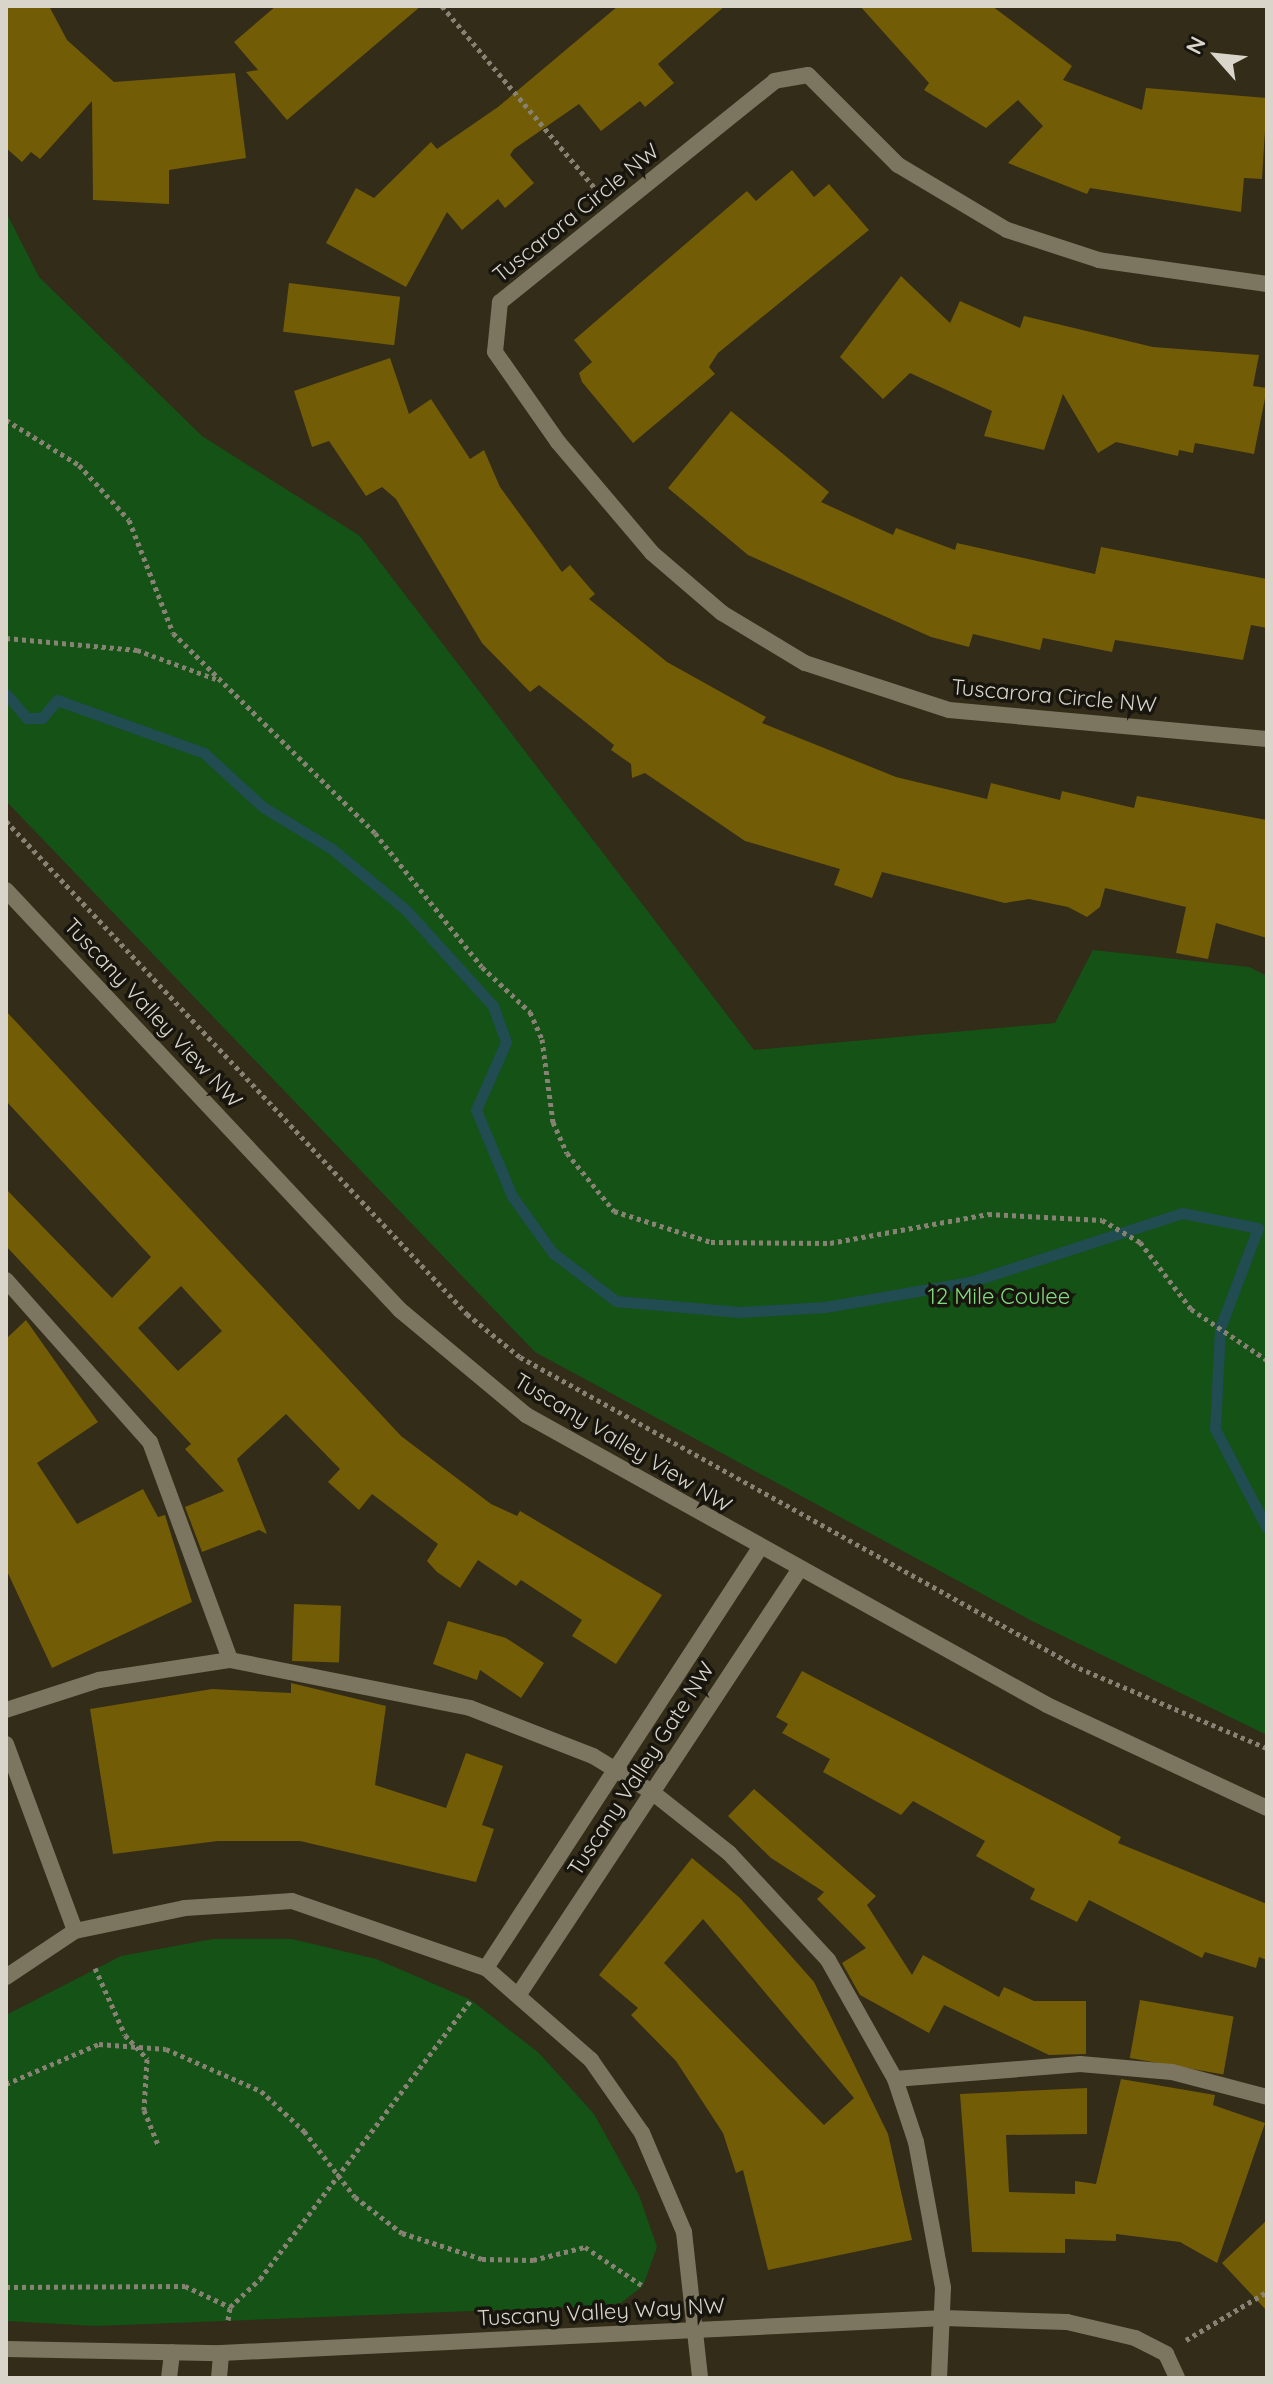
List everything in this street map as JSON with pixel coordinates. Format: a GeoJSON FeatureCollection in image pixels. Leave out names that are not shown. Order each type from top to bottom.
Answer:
{"type":"FeatureCollection","features":[{"type":"Feature","properties":{"kind":"street","name":"Tuscarora Circle NW"},"geometry":{"type":"LineString","coordinates":[[1267,284],[1099,260],[1007,230],[898,165],[808,75],[775,81],[500,302],[495,352],[558,442],[685,584],[805,663],[900,699],[1000,717],[1267,739]]}},
{"type":"Feature","properties":{"kind":"street","name":"Tuscany Valley View NW"},"geometry":{"type":"LineString","coordinates":[[6,890],[463,1369],[538,1423],[759,1550],[1170,1769],[1267,1808]]}},
{"type":"Feature","properties":{"kind":"street"},"geometry":{"type":"LineString","coordinates":[[6,1280],[150,1442],[230,1660]]}},
{"type":"Feature","properties":{"kind":"street","name":"Tuscany Valley Gate NW"},"geometry":{"type":"LineString","coordinates":[[486,1968],[759,1550]]}},
{"type":"Feature","properties":{"kind":"street","name":"Tuscany Valley Gate NW"},"geometry":{"type":"LineString","coordinates":[[521,1991],[799,1570]]}},
{"type":"Feature","properties":{"kind":"street"},"geometry":{"type":"LineString","coordinates":[[6,1710],[99,1680],[230,1660],[470,1708],[616,1769],[652,1792],[729,1853],[828,1960],[895,2079],[930,2210],[944,2318],[939,2378]]}},
{"type":"Feature","properties":{"kind":"street"},"geometry":{"type":"LineString","coordinates":[[6,1744],[75,1931]]}},
{"type":"Feature","properties":{"kind":"street"},"geometry":{"type":"LineString","coordinates":[[6,1977],[75,1931],[185,1908],[292,1901],[486,1968],[521,1991],[591,2060],[642,2133],[684,2232],[700,2378]]}},
{"type":"Feature","properties":{"kind":"street"},"geometry":{"type":"LineString","coordinates":[[895,2079],[1080,2064],[1172,2072],[1267,2097]]}},
{"type":"Feature","properties":{"kind":"street","name":"Tuscany Valley Way NW"},"geometry":{"type":"LineString","coordinates":[[6,2349],[221,2353],[944,2318],[1067,2322],[1135,2338],[1166,2354]]}},
{"type":"Feature","properties":{"kind":"street"},"geometry":{"type":"LineString","coordinates":[[169,2378],[172,2352]]}},
{"type":"Feature","properties":{"kind":"street"},"geometry":{"type":"LineString","coordinates":[[219,2378],[221,2353]]}},
{"type":"Feature","properties":{"kind":"street"},"geometry":{"type":"LineString","coordinates":[[1166,2354],[1177,2378]]}},
{"type":"Feature","properties":{"kind":"path"},"geometry":{"type":"LineString","coordinates":[[442,6],[615,211]]}},
{"type":"Feature","properties":{"kind":"path"},"geometry":{"type":"LineString","coordinates":[[6,420],[79,465],[129,520],[173,633],[375,833],[482,967],[530,1012],[542,1039],[553,1122],[567,1153],[614,1211],[711,1242],[830,1243],[988,1214],[1102,1220],[1140,1242],[1191,1309],[1267,1360]]}},
{"type":"Feature","properties":{"kind":"path"},"geometry":{"type":"LineString","coordinates":[[6,638],[137,650],[221,680]]}},
{"type":"Feature","properties":{"kind":"path"},"geometry":{"type":"LineString","coordinates":[[6,821],[467,1314],[520,1357],[1079,1668],[1267,1748]]}},
{"type":"Feature","properties":{"kind":"path"},"geometry":{"type":"LineString","coordinates":[[95,1968],[133,2043],[147,2059],[144,2110],[158,2145]]}},
{"type":"Feature","properties":{"kind":"path"},"geometry":{"type":"LineString","coordinates":[[228,2320],[230,2307],[337,2177],[471,2000]]}},
{"type":"Feature","properties":{"kind":"path"},"geometry":{"type":"LineString","coordinates":[[6,2084],[81,2048],[133,2043],[244,2079],[304,2131],[337,2177],[402,2233],[447,2250],[524,2260],[585,2247],[643,2286]]}},
{"type":"Feature","properties":{"kind":"path"},"geometry":{"type":"LineString","coordinates":[[6,2287],[185,2286],[230,2307]]}},
{"type":"Feature","properties":{"kind":"path"},"geometry":{"type":"LineString","coordinates":[[1166,2354],[1267,2292]]}},
{"type":"Feature","properties":{"kind":"green space","name":"12 Mile Coulee"},"geometry":{"type":"Polygon","coordinates":[[[6,212],[39,277],[202,436],[360,536],[754,1050],[1055,1023],[1093,950],[1249,967],[1267,976],[1267,1735],[1034,1622],[535,1352],[6,801],[6,212]]]}},
{"type":"Feature","properties":{"kind":"green space"},"geometry":{"type":"Polygon","coordinates":[[[213,1939],[292,1939],[376,1959],[471,2000],[539,2053],[594,2114],[639,2195],[657,2247],[643,2286],[621,2303],[598,2306],[96,2326],[6,2321],[6,2015],[121,1956],[213,1939]]]}},
{"type":"Feature","properties":{"kind":"building"},"geometry":{"type":"Polygon","coordinates":[[[6,6],[49,6],[67,40],[114,82],[235,73],[246,158],[169,170],[169,204],[93,200],[92,101],[40,159],[31,152],[22,162],[6,148],[6,6]]]}},
{"type":"Feature","properties":{"kind":"building"},"geometry":{"type":"Polygon","coordinates":[[[276,6],[421,6],[287,120],[246,72],[258,70],[234,42],[276,6]]]}},
{"type":"Feature","properties":{"kind":"building"},"geometry":{"type":"Polygon","coordinates":[[[618,6],[725,6],[658,64],[674,83],[645,107],[640,101],[601,131],[579,104],[514,149],[510,155],[534,183],[505,208],[498,199],[462,230],[447,212],[406,287],[326,243],[356,188],[374,198],[431,142],[437,149],[498,107],[618,6]]]}},
{"type":"Feature","properties":{"kind":"building"},"geometry":{"type":"Polygon","coordinates":[[[860,6],[992,6],[1072,66],[1063,80],[1142,110],[1146,88],[1267,98],[1262,179],[1244,178],[1241,212],[1090,188],[1087,194],[1008,163],[1043,126],[1018,100],[986,128],[924,90],[929,83],[860,6]]]}},
{"type":"Feature","properties":{"kind":"building"},"geometry":{"type":"Polygon","coordinates":[[[792,170],[814,197],[829,184],[869,230],[718,353],[709,367],[715,374],[633,443],[582,382],[579,373],[592,362],[574,340],[747,191],[756,201],[792,170]]]}},
{"type":"Feature","properties":{"kind":"building"},"geometry":{"type":"Polygon","coordinates":[[[901,276],[950,323],[960,301],[1020,328],[1024,316],[1153,347],[1259,355],[1253,386],[1267,388],[1254,454],[1195,443],[1193,453],[1179,450],[1178,456],[1116,442],[1098,453],[1063,394],[1044,450],[984,436],[992,411],[910,373],[883,399],[840,357],[901,276]]]}},
{"type":"Feature","properties":{"kind":"building"},"geometry":{"type":"Polygon","coordinates":[[[289,283],[400,297],[394,345],[283,332],[289,283]]]}},
{"type":"Feature","properties":{"kind":"building"},"geometry":{"type":"Polygon","coordinates":[[[390,358],[409,414],[431,399],[470,459],[484,450],[500,487],[562,572],[570,565],[595,594],[589,599],[667,662],[766,717],[762,723],[896,777],[987,799],[991,783],[1060,800],[1062,791],[1134,808],[1137,796],[1267,820],[1267,938],[1216,923],[1208,959],[1176,953],[1186,907],[1105,888],[1100,907],[1087,917],[1068,907],[1029,899],[1005,903],[882,872],[872,898],[834,885],[840,869],[745,841],[645,773],[632,778],[631,764],[611,750],[614,745],[539,685],[530,692],[482,643],[396,499],[382,487],[366,496],[329,441],[312,447],[294,391],[390,358]]]}},
{"type":"Feature","properties":{"kind":"building"},"geometry":{"type":"Polygon","coordinates":[[[731,411],[829,492],[821,502],[893,535],[896,528],[955,550],[957,543],[1095,574],[1101,547],[1267,579],[1267,628],[1251,625],[1243,660],[1115,640],[1112,652],[1043,638],[1040,650],[973,634],[969,647],[931,637],[748,555],[668,488],[731,411]]]}},
{"type":"Feature","properties":{"kind":"building"},"geometry":{"type":"Polygon","coordinates":[[[6,1011],[401,1436],[491,1504],[517,1516],[520,1511],[662,1595],[616,1664],[572,1636],[582,1620],[521,1580],[516,1586],[478,1560],[460,1588],[437,1572],[427,1561],[438,1544],[372,1494],[359,1510],[328,1482],[340,1469],[286,1414],[237,1459],[267,1534],[259,1530],[202,1552],[185,1507],[224,1491],[185,1449],[191,1444],[6,1246],[6,1189],[112,1298],[151,1257],[6,1101],[6,1011]],[[181,1286],[138,1328],[178,1371],[222,1331],[181,1286]]]}},
{"type":"Feature","properties":{"kind":"building"},"geometry":{"type":"Polygon","coordinates":[[[26,1320],[98,1422],[37,1463],[77,1524],[143,1489],[158,1517],[165,1515],[192,1602],[52,1668],[6,1569],[6,1339],[26,1320]]]}},
{"type":"Feature","properties":{"kind":"building"},"geometry":{"type":"Polygon","coordinates":[[[294,1604],[341,1606],[339,1663],[292,1661],[294,1604]]]}},
{"type":"Feature","properties":{"kind":"building"},"geometry":{"type":"Polygon","coordinates":[[[448,1621],[506,1638],[544,1663],[521,1698],[480,1670],[477,1680],[433,1664],[448,1621]]]}},
{"type":"Feature","properties":{"kind":"building"},"geometry":{"type":"Polygon","coordinates":[[[802,1671],[1121,1837],[1118,1843],[1267,1904],[1267,1960],[1259,1957],[1256,1968],[1205,1952],[1202,1958],[1089,1900],[1077,1922],[1030,1899],[1035,1889],[976,1856],[985,1841],[913,1801],[901,1815],[823,1772],[830,1759],[782,1733],[788,1724],[776,1717],[802,1671]]]}},
{"type":"Feature","properties":{"kind":"building"},"geometry":{"type":"Polygon","coordinates":[[[291,1683],[386,1706],[375,1785],[446,1808],[466,1753],[503,1766],[482,1825],[494,1829],[476,1882],[300,1841],[218,1841],[113,1854],[90,1709],[212,1689],[291,1693],[291,1683]]]}},
{"type":"Feature","properties":{"kind":"building"},"geometry":{"type":"Polygon","coordinates":[[[754,1789],[876,1896],[867,1905],[912,1975],[923,1955],[999,1997],[1004,1987],[1034,2001],[1086,2001],[1086,2054],[1049,2055],[944,2005],[929,2033],[860,1995],[842,1963],[866,1948],[817,1899],[824,1892],[771,1858],[728,1816],[754,1789]]]}},
{"type":"Feature","properties":{"kind":"building"},"geometry":{"type":"Polygon","coordinates":[[[692,1858],[740,1898],[814,1982],[888,2134],[912,2240],[768,2270],[743,2170],[736,2173],[723,2133],[676,2061],[631,2015],[638,2008],[599,1975],[692,1858]],[[703,1919],[664,1963],[824,2125],[854,2098],[703,1919]]]}},
{"type":"Feature","properties":{"kind":"building"},"geometry":{"type":"Polygon","coordinates":[[[1140,2000],[1234,2016],[1223,2075],[1130,2058],[1140,2000]]]}},
{"type":"Feature","properties":{"kind":"building"},"geometry":{"type":"Polygon","coordinates":[[[1121,2079],[1215,2095],[1213,2105],[1265,2123],[1217,2263],[1180,2242],[1116,2234],[1116,2241],[1065,2239],[1065,2253],[972,2252],[960,2094],[1087,2088],[1087,2134],[1006,2135],[1009,2192],[1075,2194],[1075,2181],[1096,2184],[1121,2079]]]}},
{"type":"Feature","properties":{"kind":"building"},"geometry":{"type":"Polygon","coordinates":[[[1267,2220],[1267,2311],[1222,2263],[1267,2220]]]}},
{"type":"Feature","properties":{"kind":"waterway"},"geometry":{"type":"LineString","coordinates":[[6,694],[27,718],[42,718],[57,700],[204,753],[263,807],[332,849],[406,910],[493,1006],[506,1042],[476,1110],[512,1196],[553,1253],[616,1301],[740,1312],[825,1307],[970,1282],[1182,1213],[1258,1228],[1220,1328],[1215,1429],[1267,1528]]}}]}
